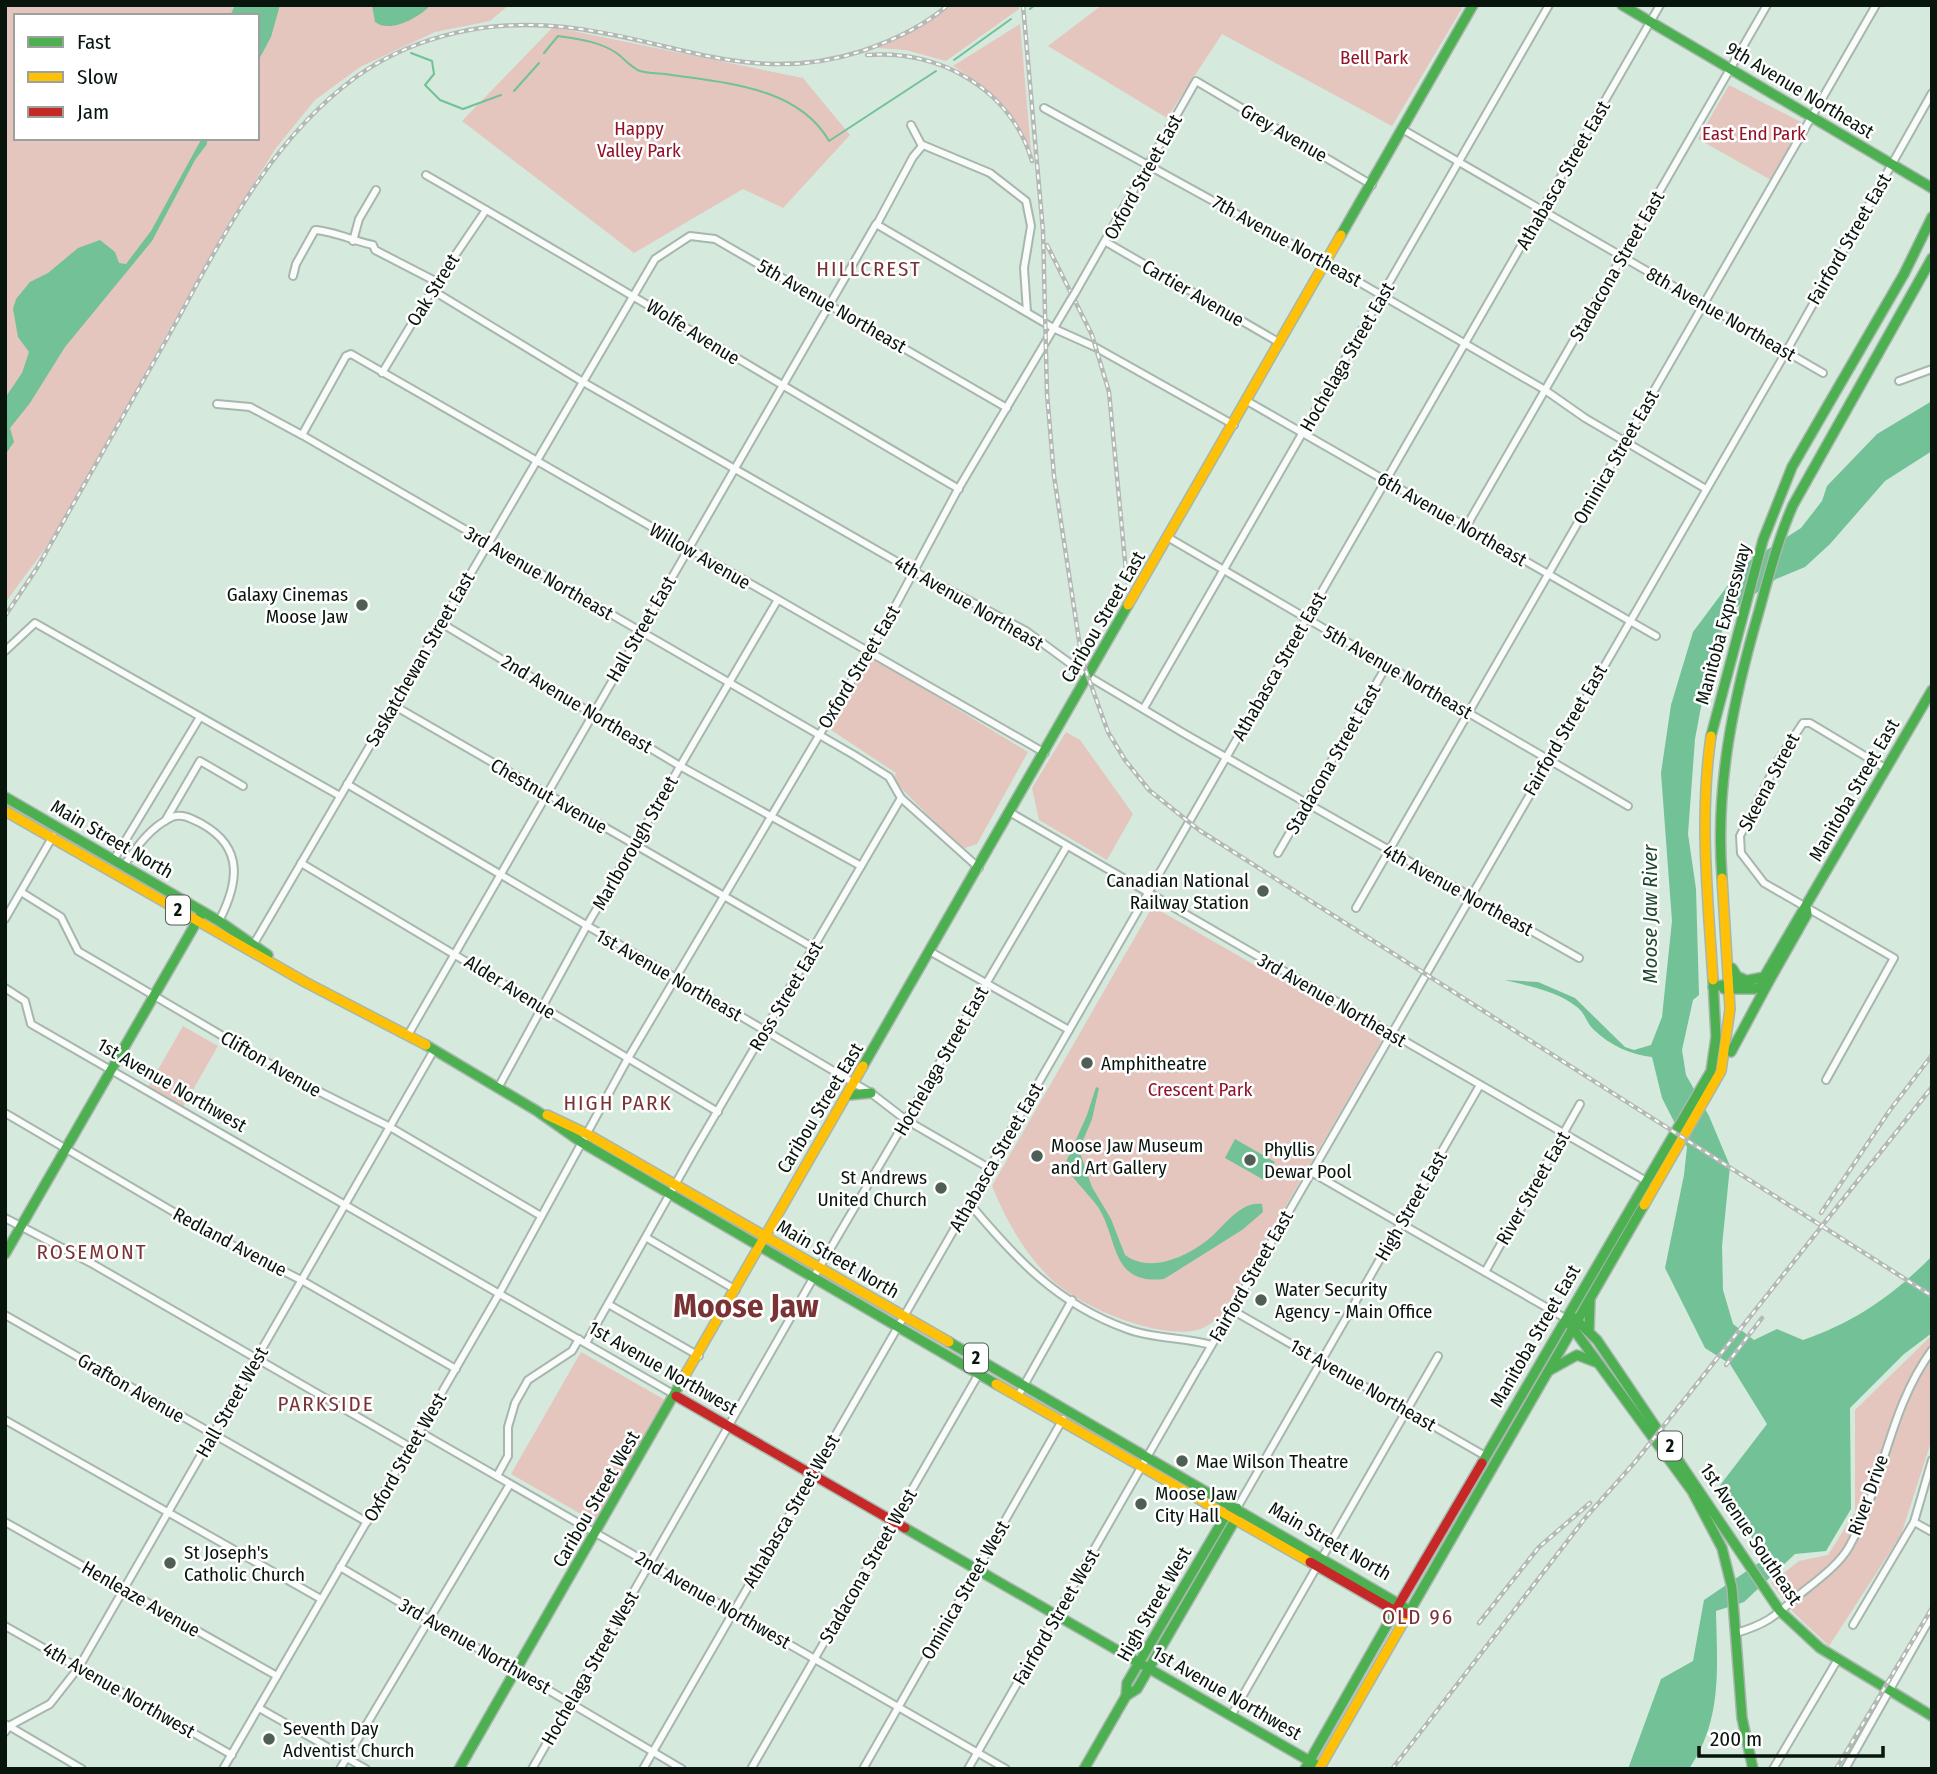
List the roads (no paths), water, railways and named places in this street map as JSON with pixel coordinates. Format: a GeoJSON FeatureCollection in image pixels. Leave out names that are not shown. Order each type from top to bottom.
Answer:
{"type":"FeatureCollection","features":[{"type":"Feature","properties":{"kind":"main road","name":"Caribou Street East"},"geometry":{"type":"LineString","coordinates":[[764,1242],[800,1173],[849,1095],[1474,5]]}},
{"type":"Feature","properties":{"kind":"main road","name":"9th Avenue Northeast"},"geometry":{"type":"LineString","coordinates":[[1622,5],[1932,188]]}},
{"type":"Feature","properties":{"kind":"main road","name":"Manitoba Expressway"},"geometry":{"type":"LineString","coordinates":[[1711,1081],[1716,1037],[1704,831],[1705,779],[1712,731],[1763,540],[1792,467],[1903,274],[1932,216]]}},
{"type":"Feature","properties":{"kind":"main road","name":"Manitoba Expressway"},"geometry":{"type":"LineString","coordinates":[[1711,1081],[1721,1072],[1731,1038],[1731,966],[1718,824],[1720,781],[1727,737],[1782,531],[1820,453],[1932,258]]}},
{"type":"Feature","properties":{"kind":"main road","name":"Manitoba Street East"},"geometry":{"type":"LineString","coordinates":[[1721,1072],[1885,768],[1932,690]]}},
{"type":"Feature","properties":{"kind":"main road","name":"Main Street North"},"geometry":{"type":"LineString","coordinates":[[5,797],[123,867],[304,982],[408,1035],[764,1242],[904,1316],[1323,1557],[1408,1614]]}},
{"type":"Feature","properties":{"kind":"main road","name":"Main Street North"},"geometry":{"type":"LineString","coordinates":[[5,811],[51,839],[200,917],[219,921],[251,948]]}},
{"type":"Feature","properties":{"kind":"main road","name":"Manitoba Street East"},"geometry":{"type":"LineString","coordinates":[[1750,982],[1764,977],[1801,911],[1808,908]]}},
{"type":"Feature","properties":{"kind":"main road"},"geometry":{"type":"LineString","coordinates":[[5,1254],[200,917]]}},
{"type":"Feature","properties":{"kind":"main road"},"geometry":{"type":"LineString","coordinates":[[1731,966],[1737,976],[1750,982]]}},
{"type":"Feature","properties":{"kind":"main road"},"geometry":{"type":"LineString","coordinates":[[1732,987],[1750,982]]}},
{"type":"Feature","properties":{"kind":"main road"},"geometry":{"type":"LineString","coordinates":[[1713,987],[1755,989],[1768,983]]}},
{"type":"Feature","properties":{"kind":"main road","name":"Manitoba Street East"},"geometry":{"type":"LineString","coordinates":[[1319,1768],[1408,1614],[1565,1318],[1711,1081]]}},
{"type":"Feature","properties":{"kind":"main road"},"geometry":{"type":"LineString","coordinates":[[849,1095],[871,1093]]}},
{"type":"Feature","properties":{"kind":"main road","name":"Manitoba Street East"},"geometry":{"type":"LineString","coordinates":[[1307,1765],[1398,1607],[1544,1375],[1650,1184]]}},
{"type":"Feature","properties":{"kind":"main road","name":"Caribou Street West"},"geometry":{"type":"LineString","coordinates":[[460,1769],[764,1242]]}},
{"type":"Feature","properties":{"kind":"main road","name":"Main Street North"},"geometry":{"type":"LineString","coordinates":[[817,1272],[898,1326],[979,1374],[1317,1566],[1398,1607]]}},
{"type":"Feature","properties":{"kind":"main road"},"geometry":{"type":"LineString","coordinates":[[1589,1331],[1591,1294]]}},
{"type":"Feature","properties":{"kind":"main road","name":"1st Avenue Southeast"},"geometry":{"type":"LineString","coordinates":[[1565,1318],[1589,1331],[1780,1611],[1806,1639],[1932,1716]]}},
{"type":"Feature","properties":{"kind":"main road","name":"1st Avenue Southeast"},"geometry":{"type":"LineString","coordinates":[[1575,1322],[1700,1504],[1717,1535],[1730,1576],[1743,1729],[1753,1769]]}},
{"type":"Feature","properties":{"kind":"main road","name":"2"},"geometry":{"type":"LineString","coordinates":[[1544,1375],[1577,1355],[1595,1360],[1607,1371]]}},
{"type":"Feature","properties":{"kind":"main road","name":"1st Avenue Northwest"},"geometry":{"type":"LineString","coordinates":[[676,1396],[1231,1716],[1307,1765],[1319,1768]]}},
{"type":"Feature","properties":{"kind":"main road","name":"High Street West"},"geometry":{"type":"LineString","coordinates":[[1084,1769],[1126,1696],[1127,1683],[1226,1515],[1237,1508]]}},
{"type":"Feature","properties":{"kind":"main road","name":"High Street West"},"geometry":{"type":"LineString","coordinates":[[1126,1696],[1137,1689],[1149,1669],[1235,1520],[1237,1508]]}},
{"type":"Feature","properties":{"kind":"street","name":"Hochelaga Street East"},"geometry":{"type":"LineString","coordinates":[[1144,708],[1549,5]]}},
{"type":"Feature","properties":{"kind":"street","name":"Athabasca Street East"},"geometry":{"type":"LineString","coordinates":[[898,1326],[1660,5]]}},
{"type":"Feature","properties":{"kind":"street","name":"Stadacona Street East"},"geometry":{"type":"LineString","coordinates":[[1466,527],[1768,5]]}},
{"type":"Feature","properties":{"kind":"street","name":"Ominica Street East"},"geometry":{"type":"LineString","coordinates":[[1356,908],[1876,5]]}},
{"type":"Feature","properties":{"kind":"street","name":"Oxford Street East"},"geometry":{"type":"LineString","coordinates":[[584,1138],[769,816],[915,572],[959,489],[1106,243],[1196,81]]}},
{"type":"Feature","properties":{"kind":"street","name":"Grey Avenue"},"geometry":{"type":"LineString","coordinates":[[1196,81],[1372,185]]}},
{"type":"Feature","properties":{"kind":"street","name":"Fairford Street East"},"geometry":{"type":"LineString","coordinates":[[1142,1465],[1628,620],[1786,352],[1932,93]]}},
{"type":"Feature","properties":{"kind":"street","name":"7th Avenue Northeast"},"geometry":{"type":"LineString","coordinates":[[1044,108],[1382,295],[1545,390],[1706,489]]}},
{"type":"Feature","properties":{"kind":"street"},"geometry":{"type":"LineString","coordinates":[[911,125],[922,146],[928,145],[955,161],[990,173],[1026,201],[1031,226],[1024,268],[1027,312]]}},
{"type":"Feature","properties":{"kind":"street","name":"8th Avenue Northeast"},"geometry":{"type":"LineString","coordinates":[[1402,129],[1823,373]]}},
{"type":"Feature","properties":{"kind":"street","name":"Hall Street East"},"geometry":{"type":"LineString","coordinates":[[408,1035],[922,146]]}},
{"type":"Feature","properties":{"kind":"street","name":"Wolfe Avenue"},"geometry":{"type":"LineString","coordinates":[[426,175],[634,294],[781,386],[959,489]]}},
{"type":"Feature","properties":{"kind":"street"},"geometry":{"type":"LineString","coordinates":[[353,241],[359,219],[376,190]]}},
{"type":"Feature","properties":{"kind":"street","name":"Oak Street"},"geometry":{"type":"LineString","coordinates":[[382,373],[437,282],[486,209]]}},
{"type":"Feature","properties":{"kind":"street"},"geometry":{"type":"LineString","coordinates":[[876,224],[1055,329],[1095,347],[1234,425]]}},
{"type":"Feature","properties":{"kind":"street"},"geometry":{"type":"LineString","coordinates":[[293,276],[315,230],[373,245],[375,250],[437,282]]}},
{"type":"Feature","properties":{"kind":"street","name":"5th Avenue Northeast"},"geometry":{"type":"LineString","coordinates":[[654,258],[690,236],[703,235],[829,304],[1007,408]]}},
{"type":"Feature","properties":{"kind":"street","name":"Cartier Avenue"},"geometry":{"type":"LineString","coordinates":[[1106,243],[1280,343]]}},
{"type":"Feature","properties":{"kind":"street","name":"Saskatchewan Street East"},"geometry":{"type":"LineString","coordinates":[[251,948],[533,461],[583,382],[654,258]]}},
{"type":"Feature","properties":{"kind":"street","name":"4th Avenue Northeast"},"geometry":{"type":"LineString","coordinates":[[432,290],[583,382],[915,572],[1026,631],[1089,677],[1389,852],[1579,958]]}},
{"type":"Feature","properties":{"kind":"street","name":"Willow Avenue"},"geometry":{"type":"LineString","coordinates":[[302,435],[346,356],[356,358],[777,601],[869,650],[1045,754]]}},
{"type":"Feature","properties":{"kind":"street"},"geometry":{"type":"LineString","coordinates":[[1899,381],[1932,369]]}},
{"type":"Feature","properties":{"kind":"street","name":"6th Avenue Northeast"},"geometry":{"type":"LineString","coordinates":[[1247,401],[1656,636]]}},
{"type":"Feature","properties":{"kind":"street","name":"3rd Avenue Northeast"},"geometry":{"type":"LineString","coordinates":[[217,404],[250,407],[302,435],[819,734],[889,777],[901,798],[979,868]]}},
{"type":"Feature","properties":{"kind":"street","name":"5th Avenue Northeast"},"geometry":{"type":"LineString","coordinates":[[1168,538],[1628,806]]}},
{"type":"Feature","properties":{"kind":"street","name":"Marlborough Street"},"geometry":{"type":"LineString","coordinates":[[498,1088],[586,927],[777,601]]}},
{"type":"Feature","properties":{"kind":"street"},"geometry":{"type":"LineString","coordinates":[[5,652],[35,623],[340,796]]}},
{"type":"Feature","properties":{"kind":"street","name":"2nd Avenue Northeast"},"geometry":{"type":"LineString","coordinates":[[441,623],[680,766],[861,866]]}},
{"type":"Feature","properties":{"kind":"street","name":"Stadacona Street East"},"geometry":{"type":"LineString","coordinates":[[1278,853],[1387,665]]}},
{"type":"Feature","properties":{"kind":"street","name":"Chestnut Avenue"},"geometry":{"type":"LineString","coordinates":[[393,705],[814,948]]}},
{"type":"Feature","properties":{"kind":"street"},"geometry":{"type":"LineString","coordinates":[[113,861],[200,717]]}},
{"type":"Feature","properties":{"kind":"street","name":"Skeena Street"},"geometry":{"type":"LineString","coordinates":[[1808,908],[1764,883],[1741,853],[1740,836],[1779,759],[1803,723],[1810,723],[1885,768]]}},
{"type":"Feature","properties":{"kind":"street"},"geometry":{"type":"LineString","coordinates":[[164,823],[200,761],[243,786]]}},
{"type":"Feature","properties":{"kind":"street","name":"1st Avenue Northeast"},"geometry":{"type":"LineString","coordinates":[[347,784],[675,980],[871,1093],[906,1120],[989,1168]]}},
{"type":"Feature","properties":{"kind":"street","name":"Ross Street East"},"geometry":{"type":"LineString","coordinates":[[497,1476],[508,1456],[508,1427],[528,1380],[572,1351],[608,1304],[901,798]]}},
{"type":"Feature","properties":{"kind":"street","name":"3rd Avenue Northeast"},"geometry":{"type":"LineString","coordinates":[[1011,813],[1650,1184]]}},
{"type":"Feature","properties":{"kind":"street"},"geometry":{"type":"LineString","coordinates":[[123,867],[141,841],[173,817],[187,816],[216,832],[226,844],[233,863],[235,887],[219,921]]}},
{"type":"Feature","properties":{"kind":"street"},"geometry":{"type":"LineString","coordinates":[[5,919],[58,828]]}},
{"type":"Feature","properties":{"kind":"street","name":"Hochelaga Street East"},"geometry":{"type":"LineString","coordinates":[[817,1272],[1067,846]]}},
{"type":"Feature","properties":{"kind":"street","name":"Alder Avenue"},"geometry":{"type":"LineString","coordinates":[[301,863],[718,1112]]}},
{"type":"Feature","properties":{"kind":"street","name":"Clifton Avenue"},"geometry":{"type":"LineString","coordinates":[[21,891],[61,917],[78,951],[306,1085],[390,1127],[541,1216]]}},
{"type":"Feature","properties":{"kind":"street"},"geometry":{"type":"LineString","coordinates":[[1808,908],[1894,958],[1826,1080]]}},
{"type":"Feature","properties":{"kind":"street"},"geometry":{"type":"LineString","coordinates":[[931,952],[1069,1030]]}},
{"type":"Feature","properties":{"kind":"street","name":"1st Avenue Northwest"},"geometry":{"type":"LineString","coordinates":[[5,988],[19,994],[25,1001],[31,1024],[676,1396]]}},
{"type":"Feature","properties":{"kind":"street","name":"Hall Street West"},"geometry":{"type":"LineString","coordinates":[[6,1728],[50,1704],[79,1667],[434,1050]]}},
{"type":"Feature","properties":{"kind":"street","name":"High Street East"},"geometry":{"type":"LineString","coordinates":[[1237,1508],[1480,1085]]}},
{"type":"Feature","properties":{"kind":"street","name":"River Street East"},"geometry":{"type":"LineString","coordinates":[[1485,1272],[1580,1104]]}},
{"type":"Feature","properties":{"kind":"street","name":"Redland Avenue"},"geometry":{"type":"LineString","coordinates":[[5,1113],[218,1238],[303,1281],[456,1369]]}},
{"type":"Feature","properties":{"kind":"street","name":"Oxford Street West"},"geometry":{"type":"LineString","coordinates":[[223,1769],[499,1294],[584,1138]]}},
{"type":"Feature","properties":{"kind":"street"},"geometry":{"type":"LineString","coordinates":[[1311,1172],[1565,1318]]}},
{"type":"Feature","properties":{"kind":"street"},"geometry":{"type":"LineString","coordinates":[[969,1203],[1020,1264],[1072,1300],[1128,1330],[1211,1345]]}},
{"type":"Feature","properties":{"kind":"street"},"geometry":{"type":"LineString","coordinates":[[5,1218],[91,1263],[410,1447]]}},
{"type":"Feature","properties":{"kind":"street"},"geometry":{"type":"LineString","coordinates":[[646,1238],[737,1291]]}},
{"type":"Feature","properties":{"kind":"street","name":"Hochelaga Street West"},"geometry":{"type":"LineString","coordinates":[[532,1769],[817,1272]]}},
{"type":"Feature","properties":{"kind":"street"},"geometry":{"type":"LineString","coordinates":[[1018,1396],[1072,1300]]}},
{"type":"Feature","properties":{"kind":"street"},"geometry":{"type":"LineString","coordinates":[[608,1304],[699,1356]]}},
{"type":"Feature","properties":{"kind":"street","name":"1st Avenue Northeast"},"geometry":{"type":"LineString","coordinates":[[1231,1310],[1490,1459]]}},
{"type":"Feature","properties":{"kind":"street","name":"Grafton Avenue"},"geometry":{"type":"LineString","coordinates":[[5,1315],[367,1522]]}},
{"type":"Feature","properties":{"kind":"street","name":"Athabasca Street West"},"geometry":{"type":"LineString","coordinates":[[643,1769],[898,1326]]}},
{"type":"Feature","properties":{"kind":"street","name":"River Drive"},"geometry":{"type":"LineString","coordinates":[[1736,1633],[1766,1624],[1848,1549],[1865,1510],[1901,1402],[1932,1350]]}},
{"type":"Feature","properties":{"kind":"street"},"geometry":{"type":"LineString","coordinates":[[1231,1716],[1438,1356]]}},
{"type":"Feature","properties":{"kind":"street","name":"Stadacona Street West"},"geometry":{"type":"LineString","coordinates":[[751,1769],[985,1363]]}},
{"type":"Feature","properties":{"kind":"street","name":"Ominica Street West"},"geometry":{"type":"LineString","coordinates":[[863,1769],[1068,1411]]}},
{"type":"Feature","properties":{"kind":"street"},"geometry":{"type":"LineString","coordinates":[[5,1420],[321,1600]]}},
{"type":"Feature","properties":{"kind":"street","name":"2nd Avenue Northwest"},"geometry":{"type":"LineString","coordinates":[[420,1432],[1006,1769]]}},
{"type":"Feature","properties":{"kind":"street"},"geometry":{"type":"LineString","coordinates":[[1853,1625],[1914,1522],[1932,1460]]}},
{"type":"Feature","properties":{"kind":"street","name":"Fairford Street West"},"geometry":{"type":"LineString","coordinates":[[968,1769],[1142,1465]]}},
{"type":"Feature","properties":{"kind":"street"},"geometry":{"type":"LineString","coordinates":[[340,1769],[510,1484]]}},
{"type":"Feature","properties":{"kind":"street","name":"Henleaze Avenue"},"geometry":{"type":"LineString","coordinates":[[5,1522],[277,1676]]}},
{"type":"Feature","properties":{"kind":"street"},"geometry":{"type":"LineString","coordinates":[[1914,1522],[1932,1532]]}},
{"type":"Feature","properties":{"kind":"street","name":"3rd Avenue Northwest"},"geometry":{"type":"LineString","coordinates":[[340,1567],[682,1769]]}},
{"type":"Feature","properties":{"kind":"street"},"geometry":{"type":"LineString","coordinates":[[1845,1769],[1932,1615]]}},
{"type":"Feature","properties":{"kind":"street","name":"4th Avenue Northwest"},"geometry":{"type":"LineString","coordinates":[[5,1626],[232,1755]]}},
{"type":"Feature","properties":{"kind":"street"},"geometry":{"type":"LineString","coordinates":[[1773,1769],[1838,1660]]}},
{"type":"Feature","properties":{"kind":"street"},"geometry":{"type":"LineString","coordinates":[[258,1708],[366,1769]]}},
{"type":"Feature","properties":{"kind":"street"},"geometry":{"type":"LineString","coordinates":[[6,1728],[82,1769]]}},
{"type":"Feature","properties":{"kind":"waterway"},"geometry":{"type":"LineString","coordinates":[[1030,9],[1035,5]]}},
{"type":"Feature","properties":{"kind":"waterway"},"geometry":{"type":"LineString","coordinates":[[954,60],[1011,19]]}},
{"type":"Feature","properties":{"kind":"waterway"},"geometry":{"type":"LineString","coordinates":[[544,53],[558,36],[580,39],[608,48],[640,71],[716,81],[760,91],[800,109],[816,123],[829,141],[936,71]]}},
{"type":"Feature","properties":{"kind":"waterway"},"geometry":{"type":"LineString","coordinates":[[411,53],[432,61],[434,74],[425,85],[440,100],[463,109],[501,95]]}},
{"type":"Feature","properties":{"kind":"waterway"},"geometry":{"type":"LineString","coordinates":[[514,91],[539,63]]}},
{"type":"Feature","properties":{"kind":"railway"},"geometry":{"type":"LineString","coordinates":[[5,616],[37,568],[228,229],[271,162],[325,103],[379,62],[429,40],[482,28],[510,25],[564,27],[604,33],[712,57],[748,62],[784,64],[822,61],[862,51],[896,38],[929,20],[948,5]]}},
{"type":"Feature","properties":{"kind":"railway"},"geometry":{"type":"LineString","coordinates":[[1023,5],[1043,231],[1047,394],[1054,476],[1082,660],[1108,732],[1125,760],[1149,790],[1199,830],[1932,1296]]}},
{"type":"Feature","properties":{"kind":"railway"},"geometry":{"type":"LineString","coordinates":[[867,55],[920,59],[969,79],[990,94],[1007,113],[1022,136],[1032,161]]}},
{"type":"Feature","properties":{"kind":"railway"},"geometry":{"type":"LineString","coordinates":[[1047,245],[1092,335],[1109,392],[1127,582]]}},
{"type":"Feature","properties":{"kind":"railway"},"geometry":{"type":"LineString","coordinates":[[1821,1213],[1890,1110],[1932,1055]]}},
{"type":"Feature","properties":{"kind":"railway"},"geometry":{"type":"LineString","coordinates":[[1392,1769],[1586,1517],[1635,1462],[1932,1087]]}},
{"type":"Feature","properties":{"kind":"railway"},"geometry":{"type":"LineString","coordinates":[[1726,1365],[1762,1318]]}},
{"type":"Feature","properties":{"kind":"railway"},"geometry":{"type":"LineString","coordinates":[[1479,1623],[1539,1547],[1590,1503]]}},
{"type":"Feature","properties":{"kind":"railway"},"geometry":{"type":"LineString","coordinates":[[1836,1769],[1932,1608]]}},
{"type":"Feature","properties":{"kind":"place","name":"Galaxy Cinemas Moose Jaw"},"geometry":{"type":"Point","coordinates":[362,605]}},
{"type":"Feature","properties":{"kind":"place","name":"Canadian National Railway Station"},"geometry":{"type":"Point","coordinates":[1263,891]}},
{"type":"Feature","properties":{"kind":"place","name":"Amphitheatre"},"geometry":{"type":"Point","coordinates":[1087,1063]}},
{"type":"Feature","properties":{"kind":"place","name":"Moose Jaw Museum and Art Gallery"},"geometry":{"type":"Point","coordinates":[1037,1156]}},
{"type":"Feature","properties":{"kind":"place","name":"Phyllis Dewar Pool"},"geometry":{"type":"Point","coordinates":[1250,1160]}},
{"type":"Feature","properties":{"kind":"place","name":"St Andrews United Church"},"geometry":{"type":"Point","coordinates":[941,1188]}},
{"type":"Feature","properties":{"kind":"place","name":"Water Security Agency - Main Office"},"geometry":{"type":"Point","coordinates":[1261,1300]}},
{"type":"Feature","properties":{"kind":"place","name":"Mae Wilson Theatre"},"geometry":{"type":"Point","coordinates":[1182,1461]}},
{"type":"Feature","properties":{"kind":"place","name":"Moose Jaw City Hall"},"geometry":{"type":"Point","coordinates":[1141,1504]}},
{"type":"Feature","properties":{"kind":"place","name":"St Joseph's Catholic Church"},"geometry":{"type":"Point","coordinates":[170,1563]}},
{"type":"Feature","properties":{"kind":"place","name":"Seventh Day Adventist Church"},"geometry":{"type":"Point","coordinates":[269,1739]}},
{"type":"Feature","properties":{"kind":"district","name":"HILLCREST"},"geometry":{"type":"Point","coordinates":[869,269]}},
{"type":"Feature","properties":{"kind":"district","name":"HIGH PARK"},"geometry":{"type":"Point","coordinates":[618,1103]}},
{"type":"Feature","properties":{"kind":"district","name":"ROSEMONT"},"geometry":{"type":"Point","coordinates":[92,1252]}},
{"type":"Feature","properties":{"kind":"district","name":"Moose Jaw"},"geometry":{"type":"Point","coordinates":[746,1306]}},
{"type":"Feature","properties":{"kind":"district","name":"PARKSIDE"},"geometry":{"type":"Point","coordinates":[326,1404]}},
{"type":"Feature","properties":{"kind":"district","name":"OLD 96"},"geometry":{"type":"Point","coordinates":[1418,1617]}},
{"type":"Feature","properties":{"kind":"park label","name":"Bell Park"},"geometry":{"type":"Point","coordinates":[1374,57]}},
{"type":"Feature","properties":{"kind":"park label","name":"East End Park"},"geometry":{"type":"Point","coordinates":[1754,133]}},
{"type":"Feature","properties":{"kind":"park label","name":"Happy Valley Park"},"geometry":{"type":"Point","coordinates":[639,139]}},
{"type":"Feature","properties":{"kind":"park label","name":"Crescent Park"},"geometry":{"type":"Point","coordinates":[1200,1089]}},
{"type":"Feature","properties":{"kind":"water label","name":"Moose Jaw River"},"geometry":{"type":"Point","coordinates":[1650,914]}}]}
